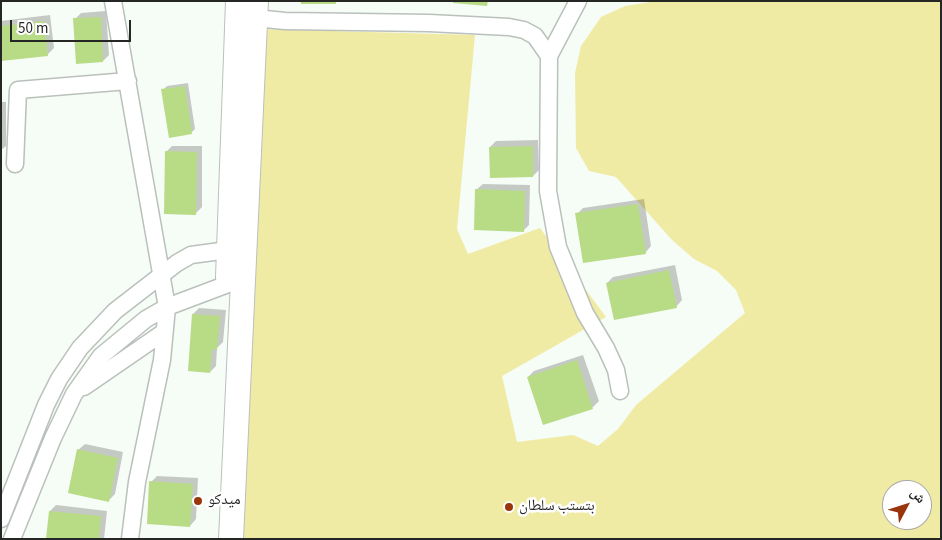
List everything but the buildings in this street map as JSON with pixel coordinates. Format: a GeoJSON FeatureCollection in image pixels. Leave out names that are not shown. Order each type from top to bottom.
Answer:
{"type":"FeatureCollection","features":[{"type":"Feature","properties":{"kind":"highway"},"geometry":{"type":"LineString","coordinates":[[214,539],[228,284],[238,1]]}},
{"type":"Feature","properties":{"kind":"highway"},"geometry":{"type":"LineString","coordinates":[[231,539],[256,10]]}},
{"type":"Feature","properties":{"kind":"street"},"geometry":{"type":"LineString","coordinates":[[113,1],[167,307],[162,360],[137,482],[130,539]]}},
{"type":"Feature","properties":{"kind":"street"},"geometry":{"type":"LineString","coordinates":[[578,1],[549,56],[548,190],[551,215],[561,255],[585,313],[606,348],[616,370],[620,391]]}},
{"type":"Feature","properties":{"kind":"street"},"geometry":{"type":"LineString","coordinates":[[256,10],[285,21],[429,23],[509,27],[524,30],[535,36],[549,56]]}},
{"type":"Feature","properties":{"kind":"street"},"geometry":{"type":"LineString","coordinates":[[15,164],[18,90],[128,81]]}},
{"type":"Feature","properties":{"kind":"street"},"geometry":{"type":"LineString","coordinates":[[1,518],[46,405],[59,379],[80,348],[115,311],[161,274],[191,255],[228,250]]}},
{"type":"Feature","properties":{"kind":"street"},"geometry":{"type":"LineString","coordinates":[[12,539],[53,438],[74,394],[101,356],[146,319],[167,307],[228,284]]}},
{"type":"Feature","properties":{"kind":"street"},"geometry":{"type":"LineString","coordinates":[[74,394],[164,332]]}},
{"type":"Feature","properties":{"kind":"shaded area"},"geometry":{"type":"Polygon","coordinates":[[[657,1],[941,1],[941,539],[240,539],[261,29],[475,35],[457,229],[468,254],[540,228],[606,317],[502,376],[517,442],[573,435],[598,446],[618,429],[636,405],[745,313],[736,290],[717,271],[694,259],[672,240],[616,177],[589,171],[576,148],[575,73],[581,46],[601,17],[625,6],[657,1]]]}},
{"type":"Feature","properties":{"kind":"place","name":"ميدكو"},"geometry":{"type":"Point","coordinates":[198,501]}},
{"type":"Feature","properties":{"kind":"place","name":"بتستب سلطان"},"geometry":{"type":"Point","coordinates":[509,507]}}]}
